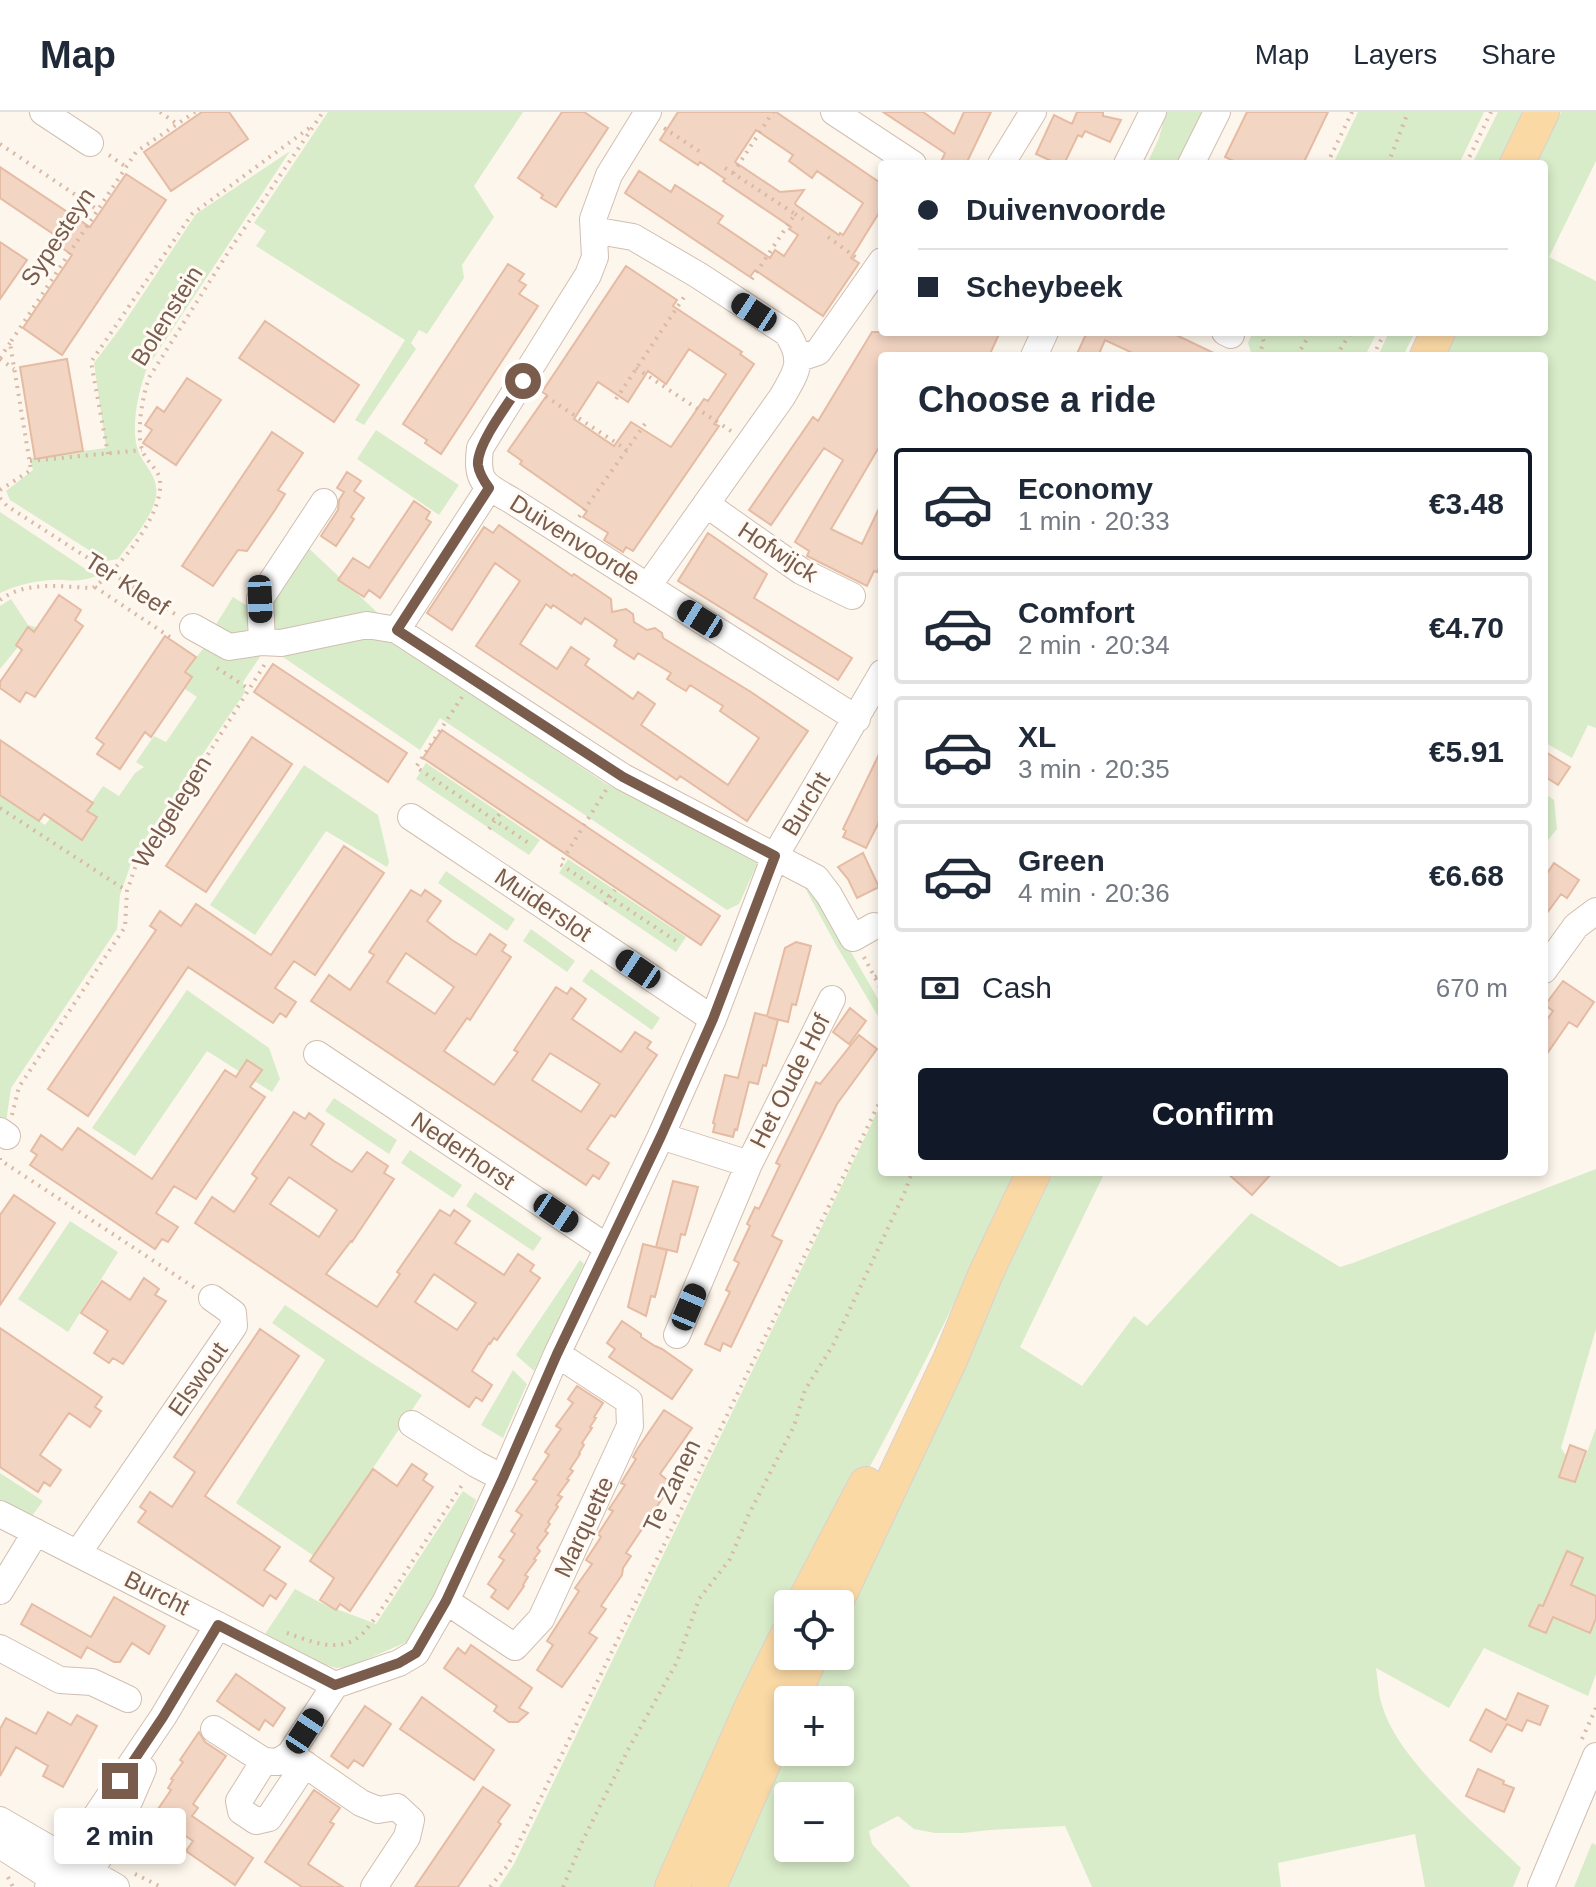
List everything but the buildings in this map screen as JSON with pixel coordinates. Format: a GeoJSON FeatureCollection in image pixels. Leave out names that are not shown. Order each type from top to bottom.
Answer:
{"type":"FeatureCollection","features":[{"type":"Feature","properties":{"kind":"main road"},"geometry":{"type":"LineString","coordinates":[[1519,160],[1542,112]]}},
{"type":"Feature","properties":{"kind":"main road"},"geometry":{"type":"LineString","coordinates":[[842,1590],[1032,1176]]}},
{"type":"Feature","properties":{"kind":"main road"},"geometry":{"type":"LineString","coordinates":[[810,1590],[928,1368],[986,1273]]}},
{"type":"Feature","properties":{"kind":"main road"},"geometry":{"type":"LineString","coordinates":[[672,1887],[774,1662]]}},
{"type":"Feature","properties":{"kind":"main road"},"geometry":{"type":"LineString","coordinates":[[709,1887],[774,1739]]}},
{"type":"Feature","properties":{"kind":"street"},"geometry":{"type":"LineString","coordinates":[[43,112],[90,143]]}},
{"type":"Feature","properties":{"kind":"street"},"geometry":{"type":"LineString","coordinates":[[834,112],[907,160]]}},
{"type":"Feature","properties":{"kind":"street"},"geometry":{"type":"LineString","coordinates":[[1003,160],[1033,112]]}},
{"type":"Feature","properties":{"kind":"street"},"geometry":{"type":"LineString","coordinates":[[1129,160],[1153,112]]}},
{"type":"Feature","properties":{"kind":"street"},"geometry":{"type":"LineString","coordinates":[[1193,160],[1217,112]]}},
{"type":"Feature","properties":{"kind":"street","name":"Duivenvoorde"},"geometry":{"type":"LineString","coordinates":[[646,114],[609,175],[593,219],[595,257],[588,275],[480,448],[478,466],[483,481],[489,488],[857,719]]}},
{"type":"Feature","properties":{"kind":"street"},"geometry":{"type":"LineString","coordinates":[[595,233],[633,237],[698,275],[787,333],[797,359],[797,371],[782,397],[648,586]]}},
{"type":"Feature","properties":{"kind":"street"},"geometry":{"type":"LineString","coordinates":[[797,359],[818,352],[878,267]]}},
{"type":"Feature","properties":{"kind":"street"},"geometry":{"type":"LineString","coordinates":[[397,630],[489,488]]}},
{"type":"Feature","properties":{"kind":"street"},"geometry":{"type":"LineString","coordinates":[[324,502],[260,599],[271,642],[367,625],[397,630],[617,773],[816,878],[864,932]]}},
{"type":"Feature","properties":{"kind":"street","name":"Hofwijck"},"geometry":{"type":"LineString","coordinates":[[706,504],[801,571],[852,596]]}},
{"type":"Feature","properties":{"kind":"street","name":"Ter Kleef"},"geometry":{"type":"LineString","coordinates":[[193,627],[229,647],[271,642]]}},
{"type":"Feature","properties":{"kind":"street","name":"Burcht"},"geometry":{"type":"LineString","coordinates":[[0,1514],[335,1685],[399,1663],[416,1653],[446,1601],[557,1354],[661,1136],[713,1019],[775,856],[878,680]]}},
{"type":"Feature","properties":{"kind":"street","name":"Muiderslot"},"geometry":{"type":"LineString","coordinates":[[411,817],[713,1019]]}},
{"type":"Feature","properties":{"kind":"street"},"geometry":{"type":"LineString","coordinates":[[1548,964],[1576,926],[1596,911]]}},
{"type":"Feature","properties":{"kind":"street","name":"Het Oude Hof"},"geometry":{"type":"LineString","coordinates":[[677,1335],[749,1164],[832,999]]}},
{"type":"Feature","properties":{"kind":"street","name":"Nederhorst"},"geometry":{"type":"LineString","coordinates":[[317,1054],[608,1248]]}},
{"type":"Feature","properties":{"kind":"street","name":"Het Oude Hof"},"geometry":{"type":"LineString","coordinates":[[661,1136],[749,1164]]}},
{"type":"Feature","properties":{"kind":"street","name":"Elswout"},"geometry":{"type":"LineString","coordinates":[[78,1553],[234,1326],[233,1313],[212,1298]]}},
{"type":"Feature","properties":{"kind":"street","name":"Marquette"},"geometry":{"type":"LineString","coordinates":[[446,1601],[515,1647],[541,1619],[630,1426],[629,1401],[557,1354]]}},
{"type":"Feature","properties":{"kind":"street"},"geometry":{"type":"LineString","coordinates":[[412,1424],[503,1478]]}},
{"type":"Feature","properties":{"kind":"street"},"geometry":{"type":"LineString","coordinates":[[0,1591],[36,1532]]}},
{"type":"Feature","properties":{"kind":"street"},"geometry":{"type":"LineString","coordinates":[[59,1878],[218,1625]]}},
{"type":"Feature","properties":{"kind":"street"},"geometry":{"type":"LineString","coordinates":[[0,1648],[60,1680],[92,1682],[128,1699]]}},
{"type":"Feature","properties":{"kind":"street"},"geometry":{"type":"LineString","coordinates":[[264,1761],[239,1801],[241,1811],[256,1821],[269,1818],[335,1685]]}},
{"type":"Feature","properties":{"kind":"street"},"geometry":{"type":"LineString","coordinates":[[85,1880],[134,1792],[163,1717]]}},
{"type":"Feature","properties":{"kind":"street"},"geometry":{"type":"LineString","coordinates":[[214,1729],[264,1761],[298,1759],[361,1803],[378,1810],[397,1807],[411,1820],[407,1837],[374,1887]]}},
{"type":"Feature","properties":{"kind":"street"},"geometry":{"type":"LineString","coordinates":[[1541,1887],[1596,1756]]}},
{"type":"Feature","properties":{"kind":"street"},"geometry":{"type":"LineString","coordinates":[[0,1820],[59,1878]]}},
{"type":"Feature","properties":{"kind":"street"},"geometry":{"type":"LineString","coordinates":[[0,1845],[59,1878],[121,1878]]}},
{"type":"Feature","properties":{"kind":"path"},"geometry":{"type":"LineString","coordinates":[[160,112],[177,124]]}},
{"type":"Feature","properties":{"kind":"path","name":"Sypesteyn"},"geometry":{"type":"LineString","coordinates":[[0,359],[136,152],[195,112]]}},
{"type":"Feature","properties":{"kind":"path","name":"Bolenstein"},"geometry":{"type":"LineString","coordinates":[[0,600],[15,591],[40,585],[93,588],[119,566],[152,517],[159,503],[160,477],[142,450],[140,427],[145,385],[229,251],[323,112]]}},
{"type":"Feature","properties":{"kind":"path"},"geometry":{"type":"LineString","coordinates":[[733,173],[773,112]]}},
{"type":"Feature","properties":{"kind":"path"},"geometry":{"type":"LineString","coordinates":[[1329,160],[1352,112]]}},
{"type":"Feature","properties":{"kind":"path"},"geometry":{"type":"LineString","coordinates":[[1390,160],[1408,112]]}},
{"type":"Feature","properties":{"kind":"path"},"geometry":{"type":"LineString","coordinates":[[1468,160],[1491,112]]}},
{"type":"Feature","properties":{"kind":"path"},"geometry":{"type":"LineString","coordinates":[[646,114],[702,153]]}},
{"type":"Feature","properties":{"kind":"path"},"geometry":{"type":"LineString","coordinates":[[108,454],[91,362],[192,214],[316,123]]}},
{"type":"Feature","properties":{"kind":"path"},"geometry":{"type":"LineString","coordinates":[[0,144],[98,210]]}},
{"type":"Feature","properties":{"kind":"path"},"geometry":{"type":"LineString","coordinates":[[725,168],[803,219]]}},
{"type":"Feature","properties":{"kind":"path"},"geometry":{"type":"LineString","coordinates":[[738,301],[795,214]]}},
{"type":"Feature","properties":{"kind":"path"},"geometry":{"type":"LineString","coordinates":[[828,237],[878,265]]}},
{"type":"Feature","properties":{"kind":"path"},"geometry":{"type":"LineString","coordinates":[[616,399],[698,275]]}},
{"type":"Feature","properties":{"kind":"path"},"geometry":{"type":"LineString","coordinates":[[0,490],[31,470],[10,343]]}},
{"type":"Feature","properties":{"kind":"path"},"geometry":{"type":"LineString","coordinates":[[0,359],[14,369]]}},
{"type":"Feature","properties":{"kind":"path"},"geometry":{"type":"LineString","coordinates":[[636,368],[749,444]]}},
{"type":"Feature","properties":{"kind":"path"},"geometry":{"type":"LineString","coordinates":[[523,381],[627,450]]}},
{"type":"Feature","properties":{"kind":"path"},"geometry":{"type":"LineString","coordinates":[[566,535],[645,424]]}},
{"type":"Feature","properties":{"kind":"path"},"geometry":{"type":"LineString","coordinates":[[30,461],[142,450]]}},
{"type":"Feature","properties":{"kind":"path","name":"Ter Kleef"},"geometry":{"type":"LineString","coordinates":[[0,498],[7,506],[193,627]]}},
{"type":"Feature","properties":{"kind":"path","name":"Welgelegen"},"geometry":{"type":"LineString","coordinates":[[2,1142],[19,1087],[125,927],[127,891],[136,865],[249,689],[271,642]]}},
{"type":"Feature","properties":{"kind":"path"},"geometry":{"type":"LineString","coordinates":[[473,679],[416,767],[530,844]]}},
{"type":"Feature","properties":{"kind":"path"},"geometry":{"type":"LineString","coordinates":[[617,773],[560,864],[676,941]]}},
{"type":"Feature","properties":{"kind":"path"},"geometry":{"type":"LineString","coordinates":[[0,808],[127,891]]}},
{"type":"Feature","properties":{"kind":"path"},"geometry":{"type":"LineString","coordinates":[[489,829],[500,813]]}},
{"type":"Feature","properties":{"kind":"path"},"geometry":{"type":"LineString","coordinates":[[605,904],[615,890]]}},
{"type":"Feature","properties":{"kind":"path"},"geometry":{"type":"LineString","coordinates":[[864,932],[878,983]]}},
{"type":"Feature","properties":{"kind":"path","name":"Te Zanen"},"geometry":{"type":"LineString","coordinates":[[490,1887],[508,1865],[878,1105]]}},
{"type":"Feature","properties":{"kind":"path"},"geometry":{"type":"LineString","coordinates":[[2,1142],[212,1298]]}},
{"type":"Feature","properties":{"kind":"path"},"geometry":{"type":"LineString","coordinates":[[563,1887],[615,1775],[677,1662],[699,1599],[730,1559],[748,1516],[794,1426],[805,1390],[833,1345],[911,1176]]}},
{"type":"Feature","properties":{"kind":"path"},"geometry":{"type":"LineString","coordinates":[[283,1632],[334,1646],[349,1643],[362,1635],[476,1464]]}},
{"type":"Feature","properties":{"kind":"path"},"geometry":{"type":"LineString","coordinates":[[121,1878],[161,1887]]}},
{"type":"Feature","properties":{"kind":"green space"},"geometry":{"type":"Polygon","coordinates":[[[328,112],[523,112],[474,186],[494,217],[462,265],[464,278],[427,334],[419,330],[411,343],[416,349],[364,425],[355,420],[405,340],[256,246],[266,231],[254,223],[328,112]]]}},
{"type":"Feature","properties":{"kind":"green space"},"geometry":{"type":"Polygon","coordinates":[[[1166,112],[1207,112],[1183,160],[1149,160],[1166,112]]]}},
{"type":"Feature","properties":{"kind":"green space"},"geometry":{"type":"Polygon","coordinates":[[[1358,112],[1484,112],[1461,160],[1335,160],[1358,112]]]}},
{"type":"Feature","properties":{"kind":"green space"},"geometry":{"type":"Polygon","coordinates":[[[1498,112],[1526,112],[1501,160],[1474,160],[1498,112]]]}},
{"type":"Feature","properties":{"kind":"green space"},"geometry":{"type":"Polygon","coordinates":[[[1561,112],[1596,112],[1596,161],[1549,257],[1596,281],[1596,728],[1588,725],[1572,758],[1548,744],[1548,352],[1444,352],[1452,336],[1548,336],[1548,160],[1537,160],[1561,112]]]}},
{"type":"Feature","properties":{"kind":"green space"},"geometry":{"type":"Polygon","coordinates":[[[290,151],[147,368],[137,405],[135,434],[138,451],[156,484],[155,501],[144,524],[118,559],[106,561],[10,500],[6,491],[33,470],[30,458],[106,448],[94,363],[196,214],[290,151]]]}},
{"type":"Feature","properties":{"kind":"green space"},"geometry":{"type":"Polygon","coordinates":[[[1251,336],[1375,336],[1367,352],[1251,352],[1248,343],[1251,336]]]}},
{"type":"Feature","properties":{"kind":"green space"},"geometry":{"type":"Polygon","coordinates":[[[1387,336],[1413,336],[1405,352],[1380,352],[1387,336]]]}},
{"type":"Feature","properties":{"kind":"green space"},"geometry":{"type":"Polygon","coordinates":[[[376,430],[459,485],[439,515],[357,459],[376,430]]]}},
{"type":"Feature","properties":{"kind":"green space"},"geometry":{"type":"Polygon","coordinates":[[[0,512],[96,576],[80,580],[39,581],[0,593],[0,512]]]}},
{"type":"Feature","properties":{"kind":"green space"},"geometry":{"type":"Polygon","coordinates":[[[304,544],[379,614],[268,636],[264,600],[304,544]]]}},
{"type":"Feature","properties":{"kind":"green space"},"geometry":{"type":"Polygon","coordinates":[[[233,597],[249,607],[252,625],[238,638],[212,631],[233,597]]]}},
{"type":"Feature","properties":{"kind":"green space"},"geometry":{"type":"Polygon","coordinates":[[[11,599],[28,625],[39,628],[22,642],[0,669],[0,606],[11,599]]]}},
{"type":"Feature","properties":{"kind":"green space"},"geometry":{"type":"Polygon","coordinates":[[[371,631],[390,639],[605,783],[759,860],[739,904],[727,910],[440,718],[420,750],[277,653],[371,631]]]}},
{"type":"Feature","properties":{"kind":"green space"},"geometry":{"type":"Polygon","coordinates":[[[210,640],[264,651],[243,682],[245,692],[134,855],[120,895],[117,929],[11,1088],[6,1122],[0,1124],[0,790],[45,825],[52,816],[72,831],[103,786],[119,796],[135,773],[144,767],[136,762],[154,736],[166,742],[197,697],[176,683],[210,640]]]}},
{"type":"Feature","properties":{"kind":"green space"},"geometry":{"type":"Polygon","coordinates":[[[426,763],[540,840],[529,855],[416,779],[426,763]]]}},
{"type":"Feature","properties":{"kind":"green space"},"geometry":{"type":"Polygon","coordinates":[[[304,765],[378,815],[389,862],[387,867],[326,831],[255,935],[210,905],[304,765]]]}},
{"type":"Feature","properties":{"kind":"green space"},"geometry":{"type":"Polygon","coordinates":[[[1548,796],[1554,800],[1557,829],[1548,840],[1548,796]]]}},
{"type":"Feature","properties":{"kind":"green space"},"geometry":{"type":"Polygon","coordinates":[[[568,859],[686,937],[676,952],[559,873],[568,859]]]}},
{"type":"Feature","properties":{"kind":"green space"},"geometry":{"type":"Polygon","coordinates":[[[446,871],[515,919],[507,931],[438,883],[446,871]]]}},
{"type":"Feature","properties":{"kind":"green space"},"geometry":{"type":"Polygon","coordinates":[[[809,879],[878,999],[878,1016],[836,945],[804,886],[809,879]]]}},
{"type":"Feature","properties":{"kind":"green space"},"geometry":{"type":"Polygon","coordinates":[[[531,929],[575,961],[567,972],[523,941],[531,929]]]}},
{"type":"Feature","properties":{"kind":"green space"},"geometry":{"type":"Polygon","coordinates":[[[591,969],[660,1018],[652,1030],[582,981],[591,969]]]}},
{"type":"Feature","properties":{"kind":"green space"},"geometry":{"type":"Polygon","coordinates":[[[187,990],[269,1048],[280,1079],[272,1092],[207,1051],[135,1156],[92,1128],[187,990]]]}},
{"type":"Feature","properties":{"kind":"green space"},"geometry":{"type":"Polygon","coordinates":[[[334,1098],[397,1140],[389,1154],[325,1111],[334,1098]]]}},
{"type":"Feature","properties":{"kind":"green space"},"geometry":{"type":"Polygon","coordinates":[[[878,1110],[878,1176],[1016,1176],[919,1373],[856,1492],[796,1590],[774,1590],[774,1629],[656,1887],[499,1887],[514,1864],[878,1110]]]}},
{"type":"Feature","properties":{"kind":"green space"},"geometry":{"type":"Polygon","coordinates":[[[410,1150],[462,1185],[453,1198],[401,1163],[410,1150]]]}},
{"type":"Feature","properties":{"kind":"green space"},"geometry":{"type":"Polygon","coordinates":[[[1596,1169],[1596,1329],[1561,1448],[1579,1474],[1596,1428],[1596,1674],[1588,1696],[1484,1648],[1449,1708],[1376,1668],[1382,1705],[1404,1748],[1441,1792],[1521,1868],[1513,1887],[1425,1887],[1415,1834],[1278,1863],[1281,1887],[1092,1887],[1065,1826],[935,1833],[914,1829],[898,1816],[869,1831],[872,1844],[911,1887],[727,1887],[779,1766],[854,1766],[854,1686],[815,1686],[823,1670],[854,1670],[854,1599],[913,1466],[1052,1176],[1103,1176],[1020,1347],[1082,1386],[1134,1316],[1147,1326],[1251,1213],[1340,1267],[1596,1169]]]}},
{"type":"Feature","properties":{"kind":"green space"},"geometry":{"type":"Polygon","coordinates":[[[475,1192],[542,1238],[533,1251],[466,1206],[475,1192]]]}},
{"type":"Feature","properties":{"kind":"green space"},"geometry":{"type":"Polygon","coordinates":[[[70,1221],[118,1252],[68,1332],[18,1299],[70,1221]]]}},
{"type":"Feature","properties":{"kind":"green space"},"geometry":{"type":"Polygon","coordinates":[[[580,1260],[584,1264],[534,1371],[516,1355],[580,1260]]]}},
{"type":"Feature","properties":{"kind":"green space"},"geometry":{"type":"Polygon","coordinates":[[[285,1305],[422,1395],[314,1556],[236,1503],[325,1360],[272,1323],[285,1305]]]}},
{"type":"Feature","properties":{"kind":"green space"},"geometry":{"type":"Polygon","coordinates":[[[513,1370],[527,1384],[503,1438],[481,1425],[513,1370]]]}},
{"type":"Feature","properties":{"kind":"green space"},"geometry":{"type":"Polygon","coordinates":[[[0,1473],[43,1501],[32,1516],[0,1501],[0,1473]]]}},
{"type":"Feature","properties":{"kind":"green space"},"geometry":{"type":"Polygon","coordinates":[[[463,1491],[476,1500],[427,1619],[409,1641],[349,1667],[336,1668],[319,1663],[265,1634],[295,1589],[321,1603],[376,1624],[463,1491]]]}},
{"type":"Feature","properties":{"kind":"green space"},"geometry":{"type":"Polygon","coordinates":[[[1592,1843],[1596,1845],[1596,1887],[1574,1887],[1592,1843]]]}},
{"type":"Feature","properties":{"kind":"route"},"geometry":{"type":"LineString","coordinates":[[120,1781],[218,1625],[335,1685],[399,1663],[416,1653],[424,1643],[458,1576],[557,1354],[661,1136],[713,1019],[775,856],[623,777],[397,630],[489,488],[478,466],[480,448],[523,381]]}}]}
